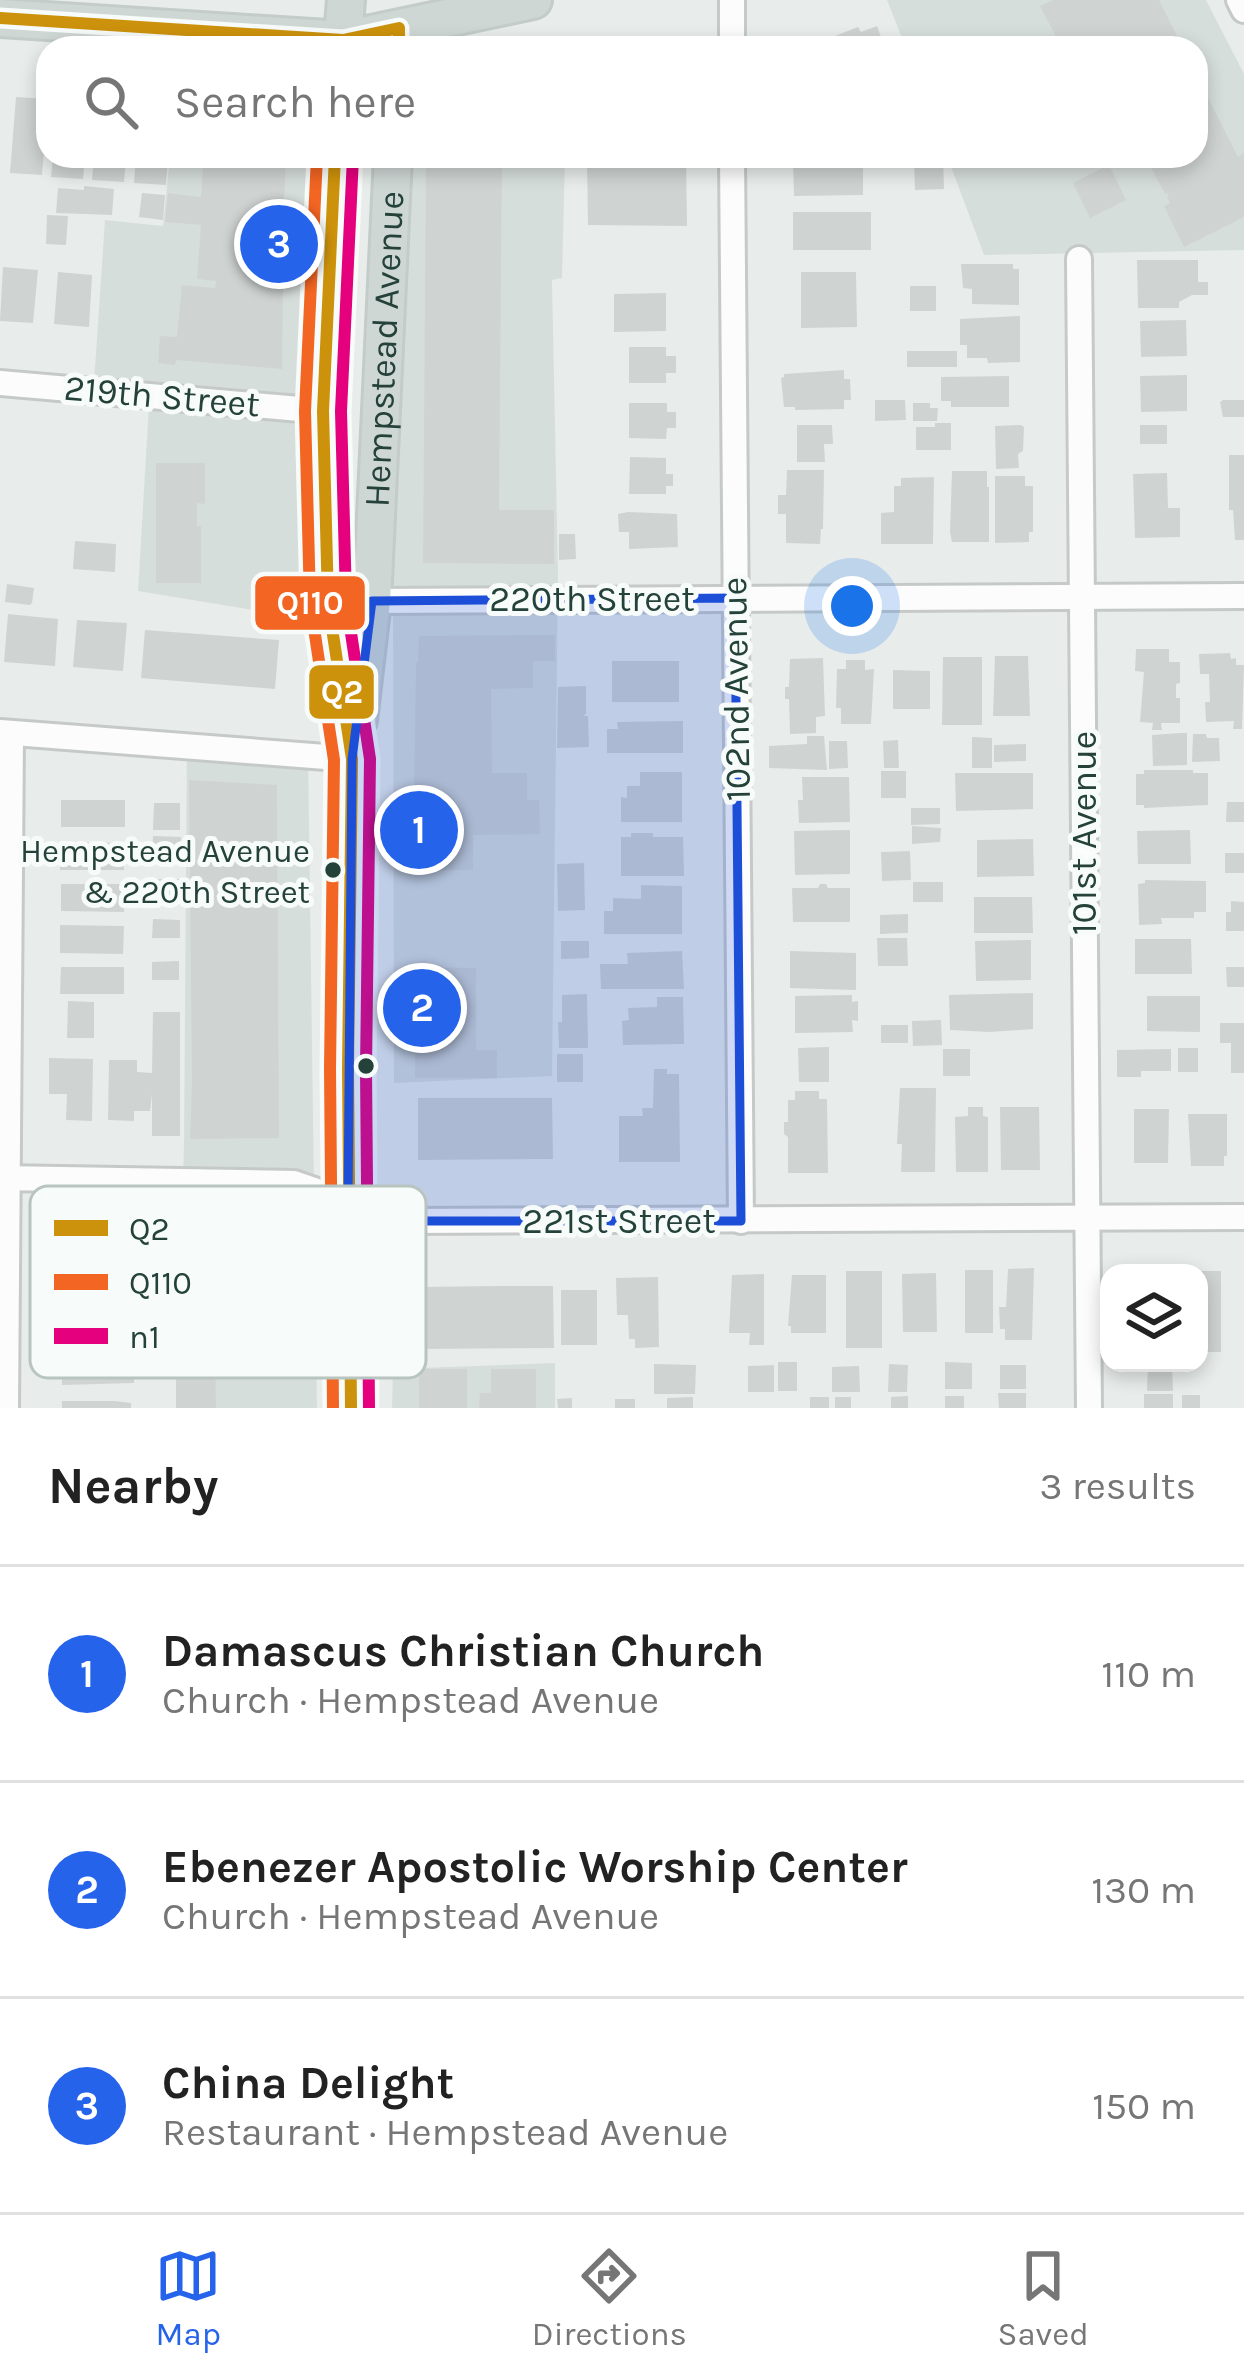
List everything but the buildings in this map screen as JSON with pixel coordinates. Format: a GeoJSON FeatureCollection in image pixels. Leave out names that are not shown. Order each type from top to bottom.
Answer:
{"type":"FeatureCollection","features":[{"type":"Feature","properties":{"kind":"main road"},"geometry":{"type":"LineString","coordinates":[[344,36],[346,0]]}},
{"type":"Feature","properties":{"kind":"main road"},"geometry":{"type":"LineString","coordinates":[[367,36],[400,25],[533,0]]}},
{"type":"Feature","properties":{"kind":"main road"},"geometry":{"type":"LineString","coordinates":[[0,18],[237,36]]}},
{"type":"Feature","properties":{"kind":"main road","name":"Hempstead Avenue"},"geometry":{"type":"LineString","coordinates":[[334,168],[323,411],[328,602],[352,759]]}},
{"type":"Feature","properties":{"kind":"main road","name":"Hempstead Avenue"},"geometry":{"type":"LineString","coordinates":[[348,1186],[352,759],[372,601],[392,168]]}},
{"type":"Feature","properties":{"kind":"main road","name":"Hempstead Avenue"},"geometry":{"type":"LineString","coordinates":[[350,1378],[350,1408]]}},
{"type":"Feature","properties":{"kind":"street"},"geometry":{"type":"LineString","coordinates":[[732,0],[732,36]]}},
{"type":"Feature","properties":{"kind":"street"},"geometry":{"type":"LineString","coordinates":[[1239,0],[1244,10]]}},
{"type":"Feature","properties":{"kind":"street","name":"102nd Avenue"},"geometry":{"type":"LineString","coordinates":[[732,168],[741,1221]]}},
{"type":"Feature","properties":{"kind":"street","name":"101st Avenue"},"geometry":{"type":"LineString","coordinates":[[1079,259],[1089,1408]]}},
{"type":"Feature","properties":{"kind":"street","name":"219th Street"},"geometry":{"type":"LineString","coordinates":[[0,383],[323,411]]}},
{"type":"Feature","properties":{"kind":"street","name":"220th Street"},"geometry":{"type":"LineString","coordinates":[[372,601],[1244,596]]}},
{"type":"Feature","properties":{"kind":"street"},"geometry":{"type":"LineString","coordinates":[[6,1408],[6,732],[352,759]]}},
{"type":"Feature","properties":{"kind":"street","name":"221st Street"},"geometry":{"type":"LineString","coordinates":[[4,1179],[302,1186]]}},
{"type":"Feature","properties":{"kind":"street","name":"221st Street"},"geometry":{"type":"LineString","coordinates":[[426,1222],[1244,1217]]}},
{"type":"Feature","properties":{"kind":"highlighted area"},"geometry":{"type":"Polygon","coordinates":[[[735,598],[741,1221],[404,1221],[348,1201],[352,759],[372,601],[735,598]]]}},
{"type":"Feature","properties":{"kind":"shaded area"},"geometry":{"type":"Polygon","coordinates":[[[887,0],[1206,0],[1244,74],[1244,250],[984,255],[951,168],[1208,168],[1208,36],[901,36],[887,0]]]}},
{"type":"Feature","properties":{"kind":"shaded area"},"geometry":{"type":"Polygon","coordinates":[[[169,168],[323,168],[308,619],[138,591],[150,388],[94,382],[105,220],[163,226],[169,168]]]}},
{"type":"Feature","properties":{"kind":"shaded area"},"geometry":{"type":"Polygon","coordinates":[[[404,168],[565,168],[562,278],[552,280],[558,573],[552,1076],[394,1083],[393,577],[404,168]]]}},
{"type":"Feature","properties":{"kind":"shaded area"},"geometry":{"type":"Polygon","coordinates":[[[187,739],[308,749],[314,1186],[183,1186],[187,739]]]}},
{"type":"Feature","properties":{"kind":"shaded area"},"geometry":{"type":"Polygon","coordinates":[[[555,1363],[555,1408],[392,1408],[393,1378],[426,1378],[426,1368],[555,1363]]]}},
{"type":"Feature","properties":{"kind":"shaded area"},"geometry":{"type":"Polygon","coordinates":[[[177,1378],[317,1378],[317,1408],[176,1408],[177,1378]]]}},
{"type":"Feature","properties":{"kind":"transit line","name":"Q2"},"geometry":{"type":"LineString","coordinates":[[0,18],[281,36]]}},
{"type":"Feature","properties":{"kind":"transit line","name":"Q2"},"geometry":{"type":"LineString","coordinates":[[362,36],[399,28],[399,36]]}},
{"type":"Feature","properties":{"kind":"transit line","name":"Q110"},"geometry":{"type":"LineString","coordinates":[[316,168],[305,411],[310,602],[334,760],[331,1186]]}},
{"type":"Feature","properties":{"kind":"transit line","name":"Q2"},"geometry":{"type":"LineString","coordinates":[[334,168],[323,411],[328,602],[352,759],[349,1186]]}},
{"type":"Feature","properties":{"kind":"transit line","name":"n1"},"geometry":{"type":"LineString","coordinates":[[352,168],[341,411],[346,600],[370,759],[367,1186]]}},
{"type":"Feature","properties":{"kind":"transit line","name":"Q110"},"geometry":{"type":"LineString","coordinates":[[333,1378],[333,1408]]}},
{"type":"Feature","properties":{"kind":"transit line","name":"Q2"},"geometry":{"type":"LineString","coordinates":[[351,1378],[351,1408]]}},
{"type":"Feature","properties":{"kind":"transit line","name":"n1"},"geometry":{"type":"LineString","coordinates":[[369,1378],[369,1408]]}},
{"type":"Feature","properties":{"kind":"place","name":"China Delight"},"geometry":{"type":"Point","coordinates":[279,244]}},
{"type":"Feature","properties":{"kind":"place","name":"Damascus Christian Church"},"geometry":{"type":"Point","coordinates":[419,830]}},
{"type":"Feature","properties":{"kind":"place","name":"Hempstead Avenue & 220th Street"},"geometry":{"type":"Point","coordinates":[333,870]}},
{"type":"Feature","properties":{"kind":"place","name":"Ebenezer Apostolic Worship Center"},"geometry":{"type":"Point","coordinates":[422,1008]}}]}
